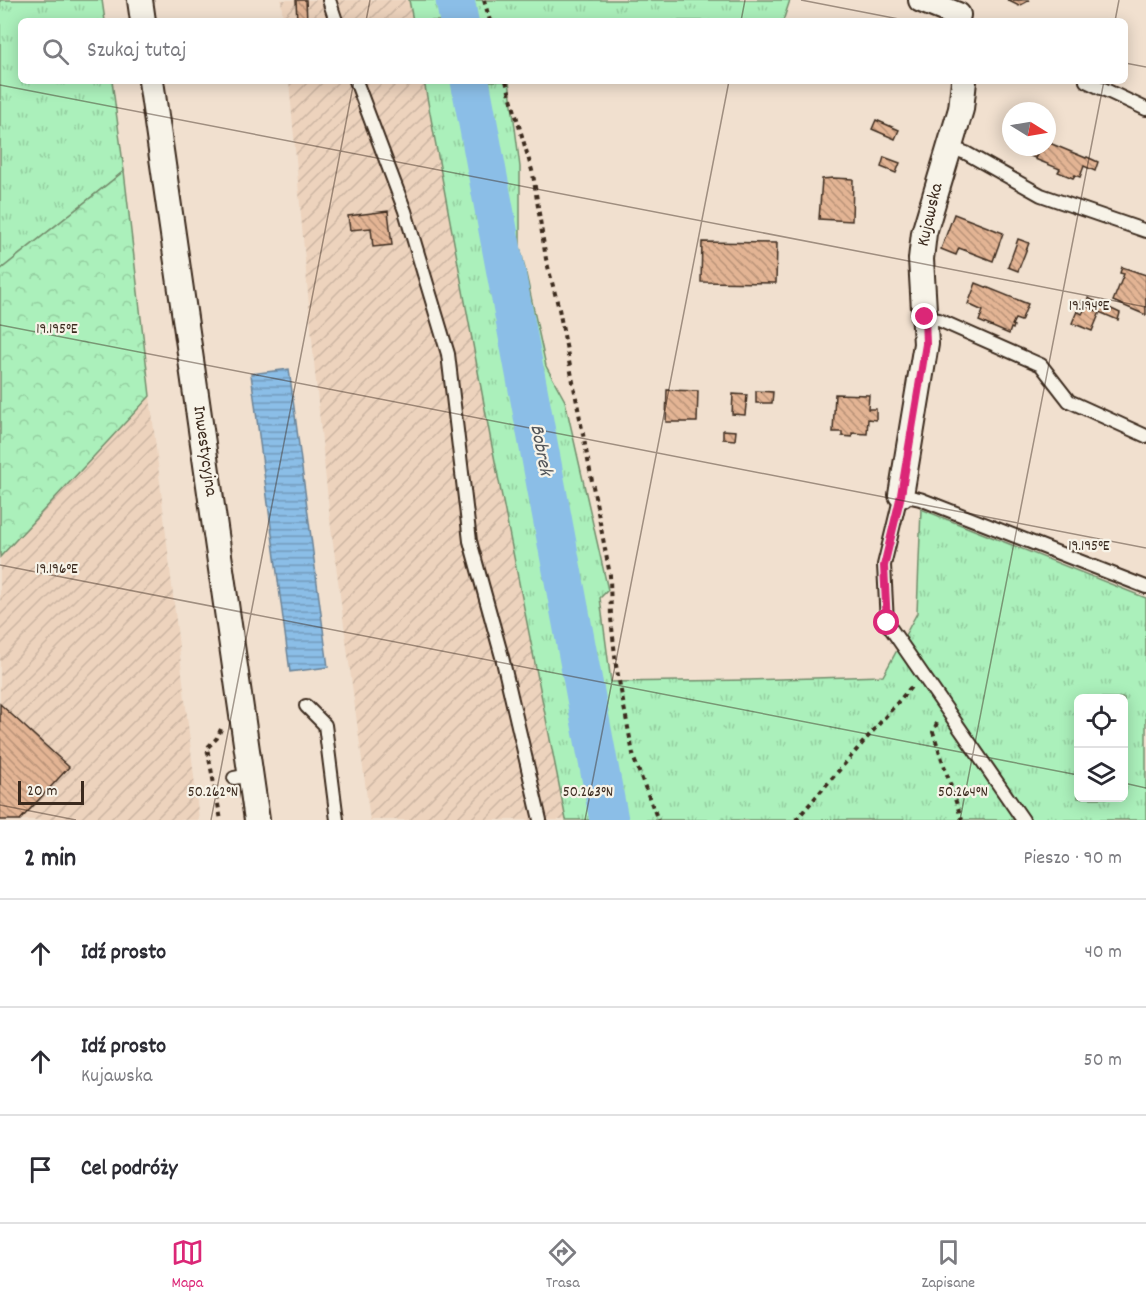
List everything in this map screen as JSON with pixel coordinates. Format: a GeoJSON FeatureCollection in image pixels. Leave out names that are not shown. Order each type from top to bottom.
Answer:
{"type":"FeatureCollection","features":[{"type":"Feature","properties":{"kind":"street"},"geometry":{"type":"LineString","coordinates":[[140,0],[143,18]]}},
{"type":"Feature","properties":{"kind":"street"},"geometry":{"type":"LineString","coordinates":[[921,0],[961,14]]}},
{"type":"Feature","properties":{"kind":"street","name":"Inwestycyjna"},"geometry":{"type":"LineString","coordinates":[[152,84],[242,777],[257,820]]}},
{"type":"Feature","properties":{"kind":"street","name":"Kujawska"},"geometry":{"type":"LineString","coordinates":[[901,495],[926,344],[921,259],[924,233],[961,109],[964,84]]}},
{"type":"Feature","properties":{"kind":"lane"},"geometry":{"type":"LineString","coordinates":[[329,0],[335,18]]}},
{"type":"Feature","properties":{"kind":"lane"},"geometry":{"type":"LineString","coordinates":[[357,84],[405,211],[448,354],[470,541],[502,657],[540,820]]}},
{"type":"Feature","properties":{"kind":"lane"},"geometry":{"type":"LineString","coordinates":[[1092,84],[1146,109]]}},
{"type":"Feature","properties":{"kind":"lane"},"geometry":{"type":"LineString","coordinates":[[949,147],[966,153],[1041,195],[1146,231]]}},
{"type":"Feature","properties":{"kind":"lane"},"geometry":{"type":"LineString","coordinates":[[925,317],[939,320],[1041,365],[1069,401],[1146,436]]}},
{"type":"Feature","properties":{"kind":"lane"},"geometry":{"type":"LineString","coordinates":[[1023,820],[887,623],[884,566],[901,495],[920,499],[1146,587]]}},
{"type":"Feature","properties":{"kind":"lane"},"geometry":{"type":"LineString","coordinates":[[306,706],[325,725],[337,820]]}},
{"type":"Feature","properties":{"kind":"path"},"geometry":{"type":"LineString","coordinates":[[484,0],[489,18]]}},
{"type":"Feature","properties":{"kind":"path"},"geometry":{"type":"LineString","coordinates":[[507,84],[533,174],[546,259],[559,309],[610,575],[611,618],[616,665],[634,759],[658,820]]}},
{"type":"Feature","properties":{"kind":"path"},"geometry":{"type":"LineString","coordinates":[[796,820],[922,674]]}},
{"type":"Feature","properties":{"kind":"path"},"geometry":{"type":"LineString","coordinates":[[945,706],[933,732],[962,820]]}},
{"type":"Feature","properties":{"kind":"shaded area"},"geometry":{"type":"Polygon","coordinates":[[[281,0],[409,0],[412,18],[283,18],[281,0]]]}},
{"type":"Feature","properties":{"kind":"shaded area"},"geometry":{"type":"Polygon","coordinates":[[[289,84],[425,84],[490,436],[566,820],[370,820],[330,520],[289,84]]]}},
{"type":"Feature","properties":{"kind":"shaded area"},"geometry":{"type":"Polygon","coordinates":[[[150,396],[199,820],[0,820],[0,557],[150,396]]]}},
{"type":"Feature","properties":{"kind":"green space"},"geometry":{"type":"Polygon","coordinates":[[[0,0],[102,0],[105,18],[18,18],[18,84],[112,84],[124,171],[0,270],[0,0]]]}},
{"type":"Feature","properties":{"kind":"green space"},"geometry":{"type":"Polygon","coordinates":[[[409,0],[790,0],[784,18],[412,18],[409,0]]]}},
{"type":"Feature","properties":{"kind":"green space"},"geometry":{"type":"Polygon","coordinates":[[[425,84],[509,84],[520,167],[520,246],[546,366],[565,401],[608,590],[600,598],[611,682],[883,676],[917,613],[921,509],[1146,598],[1146,820],[566,820],[490,436],[425,84]]]}},
{"type":"Feature","properties":{"kind":"green space"},"geometry":{"type":"Polygon","coordinates":[[[124,171],[150,396],[0,557],[0,270],[124,171]]]}},
{"type":"Feature","properties":{"kind":"water"},"geometry":{"type":"Polygon","coordinates":[[[289,369],[328,667],[290,672],[251,374],[289,369]]]}},
{"type":"Feature","properties":{"kind":"building"},"geometry":{"type":"Polygon","coordinates":[[[296,0],[306,0],[307,18],[297,18],[296,0]]]}},
{"type":"Feature","properties":{"kind":"building"},"geometry":{"type":"Polygon","coordinates":[[[1007,0],[1030,0],[1019,6],[1007,0]]]}},
{"type":"Feature","properties":{"kind":"building"},"geometry":{"type":"Polygon","coordinates":[[[876,120],[899,130],[895,139],[872,129],[876,120]]]}},
{"type":"Feature","properties":{"kind":"building"},"geometry":{"type":"Polygon","coordinates":[[[1056,146],[1098,162],[1095,171],[1084,166],[1080,177],[1075,175],[1073,178],[1058,172],[1060,169],[1035,159],[1036,156],[1056,156],[1056,146]]]}},
{"type":"Feature","properties":{"kind":"building"},"geometry":{"type":"Polygon","coordinates":[[[884,157],[900,163],[896,173],[881,167],[884,157]]]}},
{"type":"Feature","properties":{"kind":"building"},"geometry":{"type":"Polygon","coordinates":[[[822,179],[853,179],[852,221],[819,219],[822,179]]]}},
{"type":"Feature","properties":{"kind":"building"},"geometry":{"type":"Polygon","coordinates":[[[388,211],[392,245],[373,247],[371,228],[350,230],[348,216],[388,211]]]}},
{"type":"Feature","properties":{"kind":"building"},"geometry":{"type":"Polygon","coordinates":[[[954,214],[1003,233],[993,261],[959,248],[956,255],[941,249],[954,214]]]}},
{"type":"Feature","properties":{"kind":"building"},"geometry":{"type":"Polygon","coordinates":[[[1018,239],[1029,243],[1018,271],[1008,267],[1018,239]]]}},
{"type":"Feature","properties":{"kind":"building"},"geometry":{"type":"Polygon","coordinates":[[[702,242],[777,243],[776,283],[701,282],[702,242]]]}},
{"type":"Feature","properties":{"kind":"building"},"geometry":{"type":"Polygon","coordinates":[[[1122,267],[1146,275],[1146,315],[1113,301],[1124,274],[1120,273],[1122,267]]]}},
{"type":"Feature","properties":{"kind":"building"},"geometry":{"type":"Polygon","coordinates":[[[976,283],[1028,304],[1021,321],[1015,319],[1013,329],[1011,328],[1009,334],[979,321],[983,311],[968,304],[976,283]]]}},
{"type":"Feature","properties":{"kind":"building"},"geometry":{"type":"Polygon","coordinates":[[[1088,298],[1120,313],[1118,320],[1080,304],[1082,301],[1086,303],[1088,298]]]}},
{"type":"Feature","properties":{"kind":"building"},"geometry":{"type":"Polygon","coordinates":[[[1086,307],[1100,312],[1092,331],[1072,323],[1077,311],[1082,314],[1086,307]]]}},
{"type":"Feature","properties":{"kind":"building"},"geometry":{"type":"Polygon","coordinates":[[[667,390],[698,391],[697,422],[666,422],[667,390]]]}},
{"type":"Feature","properties":{"kind":"building"},"geometry":{"type":"Polygon","coordinates":[[[756,391],[773,392],[772,403],[756,403],[756,391]]]}},
{"type":"Feature","properties":{"kind":"building"},"geometry":{"type":"Polygon","coordinates":[[[733,394],[747,395],[745,415],[732,414],[733,394]]]}},
{"type":"Feature","properties":{"kind":"building"},"geometry":{"type":"Polygon","coordinates":[[[835,394],[869,395],[868,409],[876,409],[876,420],[868,419],[867,434],[852,433],[852,437],[842,436],[842,432],[833,432],[835,394]]]}},
{"type":"Feature","properties":{"kind":"building"},"geometry":{"type":"Polygon","coordinates":[[[723,430],[736,431],[735,440],[723,439],[723,430]]]}},
{"type":"Feature","properties":{"kind":"building"},"geometry":{"type":"Polygon","coordinates":[[[0,704],[69,767],[20,820],[0,820],[0,704]]]}},
{"type":"Feature","properties":{"kind":"waterway","name":"Bobrek"},"geometry":{"type":"LineString","coordinates":[[455,0],[458,18]]}},
{"type":"Feature","properties":{"kind":"waterway","name":"Bobrek"},"geometry":{"type":"LineString","coordinates":[[471,84],[609,820]]}},
{"type":"Feature","properties":{"kind":"route"},"geometry":{"type":"LineString","coordinates":[[887,623],[884,566],[901,495],[926,344],[925,317]]}}]}
